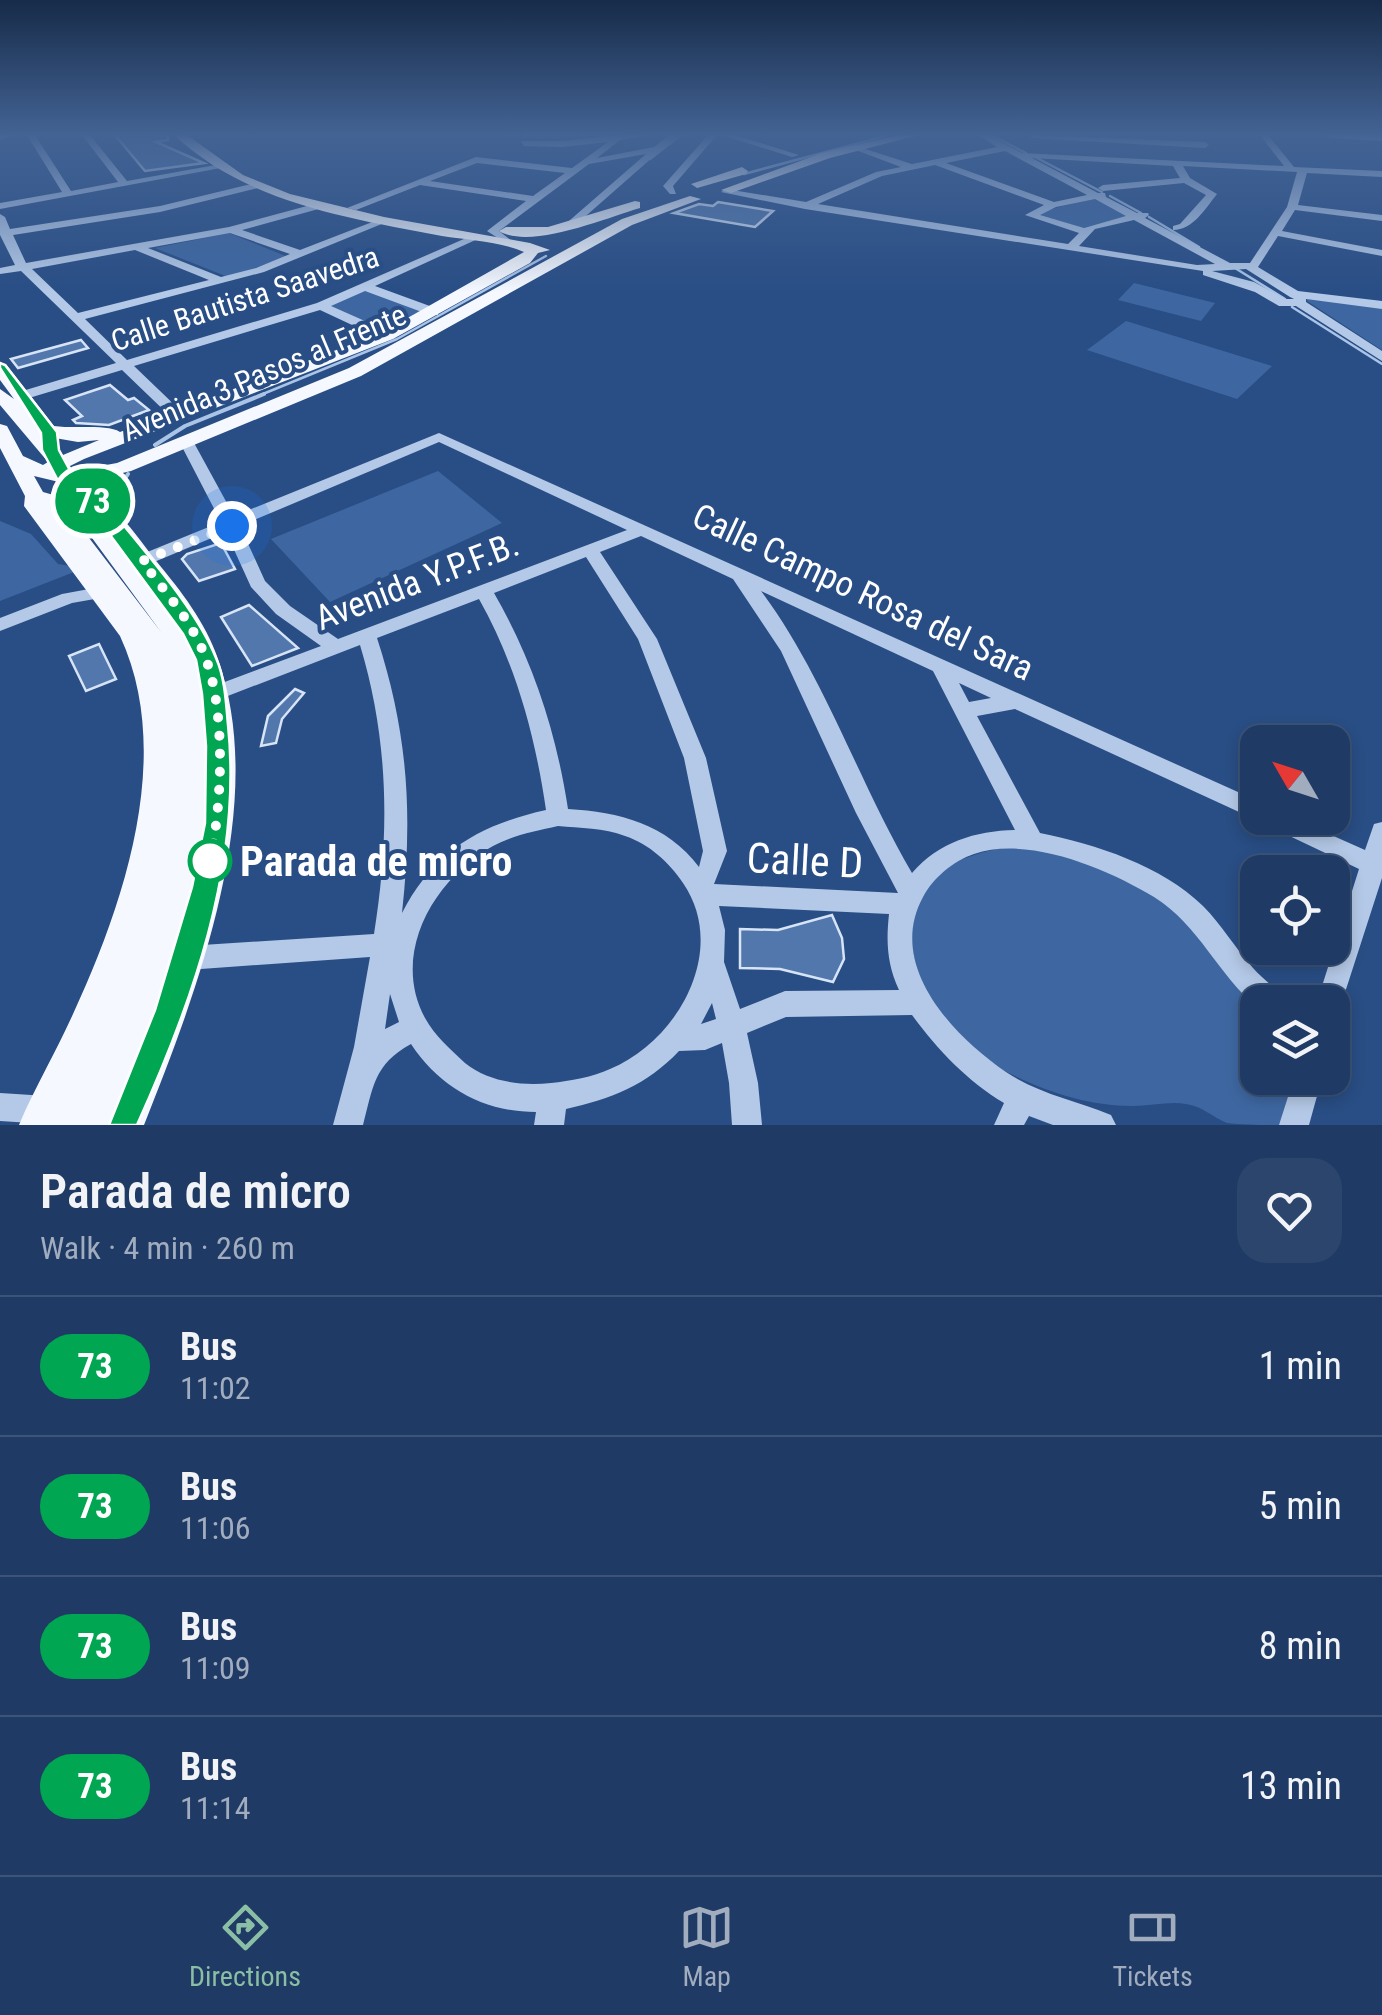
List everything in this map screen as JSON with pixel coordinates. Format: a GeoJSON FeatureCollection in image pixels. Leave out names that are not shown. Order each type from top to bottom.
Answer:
{"type":"FeatureCollection","features":[{"type":"Feature","properties":{"kind":"main road"},"geometry":{"type":"LineString","coordinates":[[261,188],[318,206],[384,221],[559,250],[580,243],[571,232],[556,229],[492,231],[291,196],[274,188]]}},
{"type":"Feature","properties":{"kind":"main road","name":"Avenida 3 Pasos al Frente"},"geometry":{"type":"LineString","coordinates":[[56,476],[174,418],[387,336],[524,260],[531,253],[529,236],[698,188]]}},
{"type":"Feature","properties":{"kind":"main road"},"geometry":{"type":"LineString","coordinates":[[687,191],[722,193],[732,188]]}},
{"type":"Feature","properties":{"kind":"main road","name":"Avenida 3 Pasos al Frente"},"geometry":{"type":"LineString","coordinates":[[56,476],[96,476],[124,467],[388,356],[580,243],[687,191]]}},
{"type":"Feature","properties":{"kind":"main road"},"geometry":{"type":"LineString","coordinates":[[0,368],[24,395],[56,476],[142,561],[193,632],[207,660],[213,694],[218,823],[187,958],[151,1064],[125,1125]]}},
{"type":"Feature","properties":{"kind":"main road"},"geometry":{"type":"LineString","coordinates":[[0,394],[176,640],[188,667],[198,752],[193,829],[164,959],[145,1018],[98,1125]]}},
{"type":"Feature","properties":{"kind":"main road"},"geometry":{"type":"LineString","coordinates":[[51,1120],[124,931],[140,870],[157,763],[148,679],[141,653],[34,506],[56,476],[101,435],[174,418]]}},
{"type":"Feature","properties":{"kind":"main road"},"geometry":{"type":"LineString","coordinates":[[0,432],[14,460],[56,476],[124,467]]}},
{"type":"Feature","properties":{"kind":"main road"},"geometry":{"type":"LineString","coordinates":[[51,1120],[114,1027],[136,968],[154,907],[178,758],[168,673],[158,646],[50,500],[56,476]]}},
{"type":"Feature","properties":{"kind":"street"},"geometry":{"type":"LineString","coordinates":[[63,188],[66,192]]}},
{"type":"Feature","properties":{"kind":"street"},"geometry":{"type":"LineString","coordinates":[[0,205],[89,188]]}},
{"type":"Feature","properties":{"kind":"street"},"geometry":{"type":"LineString","coordinates":[[0,205],[96,188]]}},
{"type":"Feature","properties":{"kind":"street"},"geometry":{"type":"LineString","coordinates":[[4,233],[160,209],[250,188]]}},
{"type":"Feature","properties":{"kind":"street"},"geometry":{"type":"LineString","coordinates":[[352,208],[406,188]]}},
{"type":"Feature","properties":{"kind":"street"},"geometry":{"type":"LineString","coordinates":[[456,188],[537,200]]}},
{"type":"Feature","properties":{"kind":"street"},"geometry":{"type":"LineString","coordinates":[[508,241],[492,231],[554,188]]}},
{"type":"Feature","properties":{"kind":"street"},"geometry":{"type":"LineString","coordinates":[[556,229],[607,188]]}},
{"type":"Feature","properties":{"kind":"street"},"geometry":{"type":"LineString","coordinates":[[674,188],[687,191]]}},
{"type":"Feature","properties":{"kind":"street"},"geometry":{"type":"LineString","coordinates":[[805,206],[843,188]]}},
{"type":"Feature","properties":{"kind":"street"},"geometry":{"type":"LineString","coordinates":[[1006,188],[1053,205]]}},
{"type":"Feature","properties":{"kind":"street"},"geometry":{"type":"LineString","coordinates":[[1095,188],[1105,192]]}},
{"type":"Feature","properties":{"kind":"street"},"geometry":{"type":"LineString","coordinates":[[1097,188],[1229,265]]}},
{"type":"Feature","properties":{"kind":"street"},"geometry":{"type":"LineString","coordinates":[[1135,188],[1053,205],[1030,215],[1083,230],[1146,215],[1177,228],[1258,289]]}},
{"type":"Feature","properties":{"kind":"street"},"geometry":{"type":"LineString","coordinates":[[1177,228],[1184,226],[1212,194],[1200,188]]}},
{"type":"Feature","properties":{"kind":"street"},"geometry":{"type":"LineString","coordinates":[[1252,268],[1292,207],[1294,188]]}},
{"type":"Feature","properties":{"kind":"street"},"geometry":{"type":"LineString","coordinates":[[722,193],[1196,268],[1252,268],[1382,371]]}},
{"type":"Feature","properties":{"kind":"street"},"geometry":{"type":"LineString","coordinates":[[722,193],[1202,272],[1292,300],[1382,357]]}},
{"type":"Feature","properties":{"kind":"street"},"geometry":{"type":"LineString","coordinates":[[0,271],[230,230],[318,206]]}},
{"type":"Feature","properties":{"kind":"street"},"geometry":{"type":"LineString","coordinates":[[1292,207],[1382,218]]}},
{"type":"Feature","properties":{"kind":"street"},"geometry":{"type":"LineString","coordinates":[[0,217],[21,266],[174,418]]}},
{"type":"Feature","properties":{"kind":"street"},"geometry":{"type":"LineString","coordinates":[[75,318],[223,281],[384,221]]}},
{"type":"Feature","properties":{"kind":"street"},"geometry":{"type":"LineString","coordinates":[[230,230],[300,254]]}},
{"type":"Feature","properties":{"kind":"street"},"geometry":{"type":"LineString","coordinates":[[1070,248],[1083,230]]}},
{"type":"Feature","properties":{"kind":"street"},"geometry":{"type":"LineString","coordinates":[[1277,233],[1382,253]]}},
{"type":"Feature","properties":{"kind":"street","name":"Calle Bautista Saavedra"},"geometry":{"type":"LineString","coordinates":[[24,395],[321,306],[477,236]]}},
{"type":"Feature","properties":{"kind":"street"},"geometry":{"type":"LineString","coordinates":[[138,248],[223,281]]}},
{"type":"Feature","properties":{"kind":"street"},"geometry":{"type":"LineString","coordinates":[[368,288],[434,312]]}},
{"type":"Feature","properties":{"kind":"street"},"geometry":{"type":"LineString","coordinates":[[1292,300],[1381,301]]}},
{"type":"Feature","properties":{"kind":"street"},"geometry":{"type":"LineString","coordinates":[[321,306],[387,336]]}},
{"type":"Feature","properties":{"kind":"street","name":"Calle Campo Rosa del Sara"},"geometry":{"type":"LineString","coordinates":[[232,526],[439,438],[1240,803]]}},
{"type":"Feature","properties":{"kind":"street"},"geometry":{"type":"LineString","coordinates":[[186,441],[232,526],[257,583],[283,610],[336,647]]}},
{"type":"Feature","properties":{"kind":"street"},"geometry":{"type":"LineString","coordinates":[[142,561],[232,526]]}},
{"type":"Feature","properties":{"kind":"street","name":"Avenida Y.P.F.B."},"geometry":{"type":"LineString","coordinates":[[213,694],[644,529]]}},
{"type":"Feature","properties":{"kind":"street"},"geometry":{"type":"LineString","coordinates":[[590,550],[647,639],[673,694],[695,758],[715,851],[701,889]]}},
{"type":"Feature","properties":{"kind":"street"},"geometry":{"type":"LineString","coordinates":[[738,572],[774,616],[822,710],[907,898]]}},
{"type":"Feature","properties":{"kind":"street"},"geometry":{"type":"LineString","coordinates":[[0,614],[92,582]]}},
{"type":"Feature","properties":{"kind":"street"},"geometry":{"type":"LineString","coordinates":[[0,625],[68,598],[92,582]]}},
{"type":"Feature","properties":{"kind":"street"},"geometry":{"type":"LineString","coordinates":[[483,590],[510,634],[532,686],[548,747],[558,817]]}},
{"type":"Feature","properties":{"kind":"street"},"geometry":{"type":"LineString","coordinates":[[774,616],[782,606],[801,602]]}},
{"type":"Feature","properties":{"kind":"street"},"geometry":{"type":"LineString","coordinates":[[348,1125],[394,944],[444,870],[478,843],[517,826],[558,817],[616,824],[642,832],[677,856],[701,889],[712,926],[712,962],[700,1002],[676,1038],[621,1080],[551,1112],[468,1083],[435,1059],[412,1029],[399,986],[394,944],[400,816],[397,762],[383,687],[366,635]]}},
{"type":"Feature","properties":{"kind":"street"},"geometry":{"type":"LineString","coordinates":[[940,666],[1032,840]]}},
{"type":"Feature","properties":{"kind":"street"},"geometry":{"type":"LineString","coordinates":[[966,714],[977,707],[1018,701]]}},
{"type":"Feature","properties":{"kind":"street"},"geometry":{"type":"LineString","coordinates":[[1336,985],[1377,866],[1382,830]]}},
{"type":"Feature","properties":{"kind":"street"},"geometry":{"type":"LineString","coordinates":[[677,856],[699,853],[713,832]]}},
{"type":"Feature","properties":{"kind":"street"},"geometry":{"type":"LineString","coordinates":[[1309,835],[1377,866]]}},
{"type":"Feature","properties":{"kind":"street"},"geometry":{"type":"LineString","coordinates":[[1100,1125],[1022,1098],[964,1058],[917,1002],[904,971],[899,931],[907,898],[932,865],[960,848],[994,840],[1032,840],[1083,854],[1163,889],[1208,924],[1251,985]]}},
{"type":"Feature","properties":{"kind":"street","name":"Calle D"},"geometry":{"type":"LineString","coordinates":[[701,889],[729,896],[907,898]]}},
{"type":"Feature","properties":{"kind":"street"},"geometry":{"type":"LineString","coordinates":[[187,958],[394,944]]}},
{"type":"Feature","properties":{"kind":"street"},"geometry":{"type":"LineString","coordinates":[[712,962],[734,1027],[746,1085],[747,1125]]}},
{"type":"Feature","properties":{"kind":"street"},"geometry":{"type":"LineString","coordinates":[[676,1038],[705,1037],[785,1004],[917,1002]]}},
{"type":"Feature","properties":{"kind":"street"},"geometry":{"type":"LineString","coordinates":[[365,1068],[384,1044],[412,1029]]}},
{"type":"Feature","properties":{"kind":"street"},"geometry":{"type":"LineString","coordinates":[[1294,1125],[1303,1095]]}},
{"type":"Feature","properties":{"kind":"street"},"geometry":{"type":"LineString","coordinates":[[1009,1125],[1022,1098]]}},
{"type":"Feature","properties":{"kind":"street"},"geometry":{"type":"LineString","coordinates":[[0,1108],[51,1120]]}},
{"type":"Feature","properties":{"kind":"shaded area"},"geometry":{"type":"Polygon","coordinates":[[[1099,196],[1134,215],[1083,228],[1034,214],[1099,196]]]}},
{"type":"Feature","properties":{"kind":"shaded area"},"geometry":{"type":"Polygon","coordinates":[[[229,233],[288,257],[228,277],[155,248],[229,233]]]}},
{"type":"Feature","properties":{"kind":"shaded area"},"geometry":{"type":"Polygon","coordinates":[[[1134,283],[1215,303],[1201,321],[1118,300],[1134,283]]]}},
{"type":"Feature","properties":{"kind":"shaded area"},"geometry":{"type":"Polygon","coordinates":[[[369,289],[426,312],[383,331],[327,306],[369,289]]]}},
{"type":"Feature","properties":{"kind":"shaded area"},"geometry":{"type":"Polygon","coordinates":[[[1307,301],[1382,307],[1382,350],[1307,301]]]}},
{"type":"Feature","properties":{"kind":"shaded area"},"geometry":{"type":"Polygon","coordinates":[[[1126,321],[1272,366],[1237,399],[1087,350],[1126,321]]]}},
{"type":"Feature","properties":{"kind":"shaded area"},"geometry":{"type":"Polygon","coordinates":[[[438,471],[502,523],[330,602],[271,539],[438,471]]]}},
{"type":"Feature","properties":{"kind":"shaded area"},"geometry":{"type":"Polygon","coordinates":[[[0,521],[31,534],[58,564],[70,566],[74,572],[0,601],[0,521]]]}},
{"type":"Feature","properties":{"kind":"shaded area"},"geometry":{"type":"Polygon","coordinates":[[[1013,846],[1050,853],[1132,880],[1165,899],[1188,920],[1242,985],[1240,1095],[1289,1095],[1280,1125],[1227,1123],[1186,1104],[1116,1105],[1066,1096],[1003,1070],[961,1039],[928,995],[912,944],[913,918],[928,882],[949,866],[1013,846]]]}},
{"type":"Feature","properties":{"kind":"building"},"geometry":{"type":"Polygon","coordinates":[[[718,202],[773,211],[755,227],[674,213],[718,202]]]}},
{"type":"Feature","properties":{"kind":"building"},"geometry":{"type":"Polygon","coordinates":[[[81,340],[88,348],[18,368],[11,359],[81,340]]]}},
{"type":"Feature","properties":{"kind":"building"},"geometry":{"type":"Polygon","coordinates":[[[110,385],[149,410],[109,425],[76,423],[73,420],[82,416],[65,400],[110,385]]]}},
{"type":"Feature","properties":{"kind":"building"},"geometry":{"type":"Polygon","coordinates":[[[221,543],[235,569],[199,581],[182,559],[221,543]]]}},
{"type":"Feature","properties":{"kind":"building"},"geometry":{"type":"Polygon","coordinates":[[[249,605],[298,648],[252,666],[221,617],[249,605]]]}},
{"type":"Feature","properties":{"kind":"building"},"geometry":{"type":"Polygon","coordinates":[[[99,644],[116,679],[86,691],[69,656],[99,644]]]}},
{"type":"Feature","properties":{"kind":"building"},"geometry":{"type":"Polygon","coordinates":[[[295,689],[304,693],[282,719],[276,743],[261,746],[268,716],[295,689]]]}},
{"type":"Feature","properties":{"kind":"building"},"geometry":{"type":"Polygon","coordinates":[[[832,915],[842,938],[844,959],[833,982],[780,969],[740,968],[740,929],[778,930],[832,915]]]}},
{"type":"Feature","properties":{"kind":"waterway"},"geometry":{"type":"LineString","coordinates":[[1093,188],[1102,192]]}},
{"type":"Feature","properties":{"kind":"waterway"},"geometry":{"type":"LineString","coordinates":[[1110,196],[1141,213]]}},
{"type":"Feature","properties":{"kind":"waterway"},"geometry":{"type":"LineString","coordinates":[[1149,217],[1199,247]]}},
{"type":"Feature","properties":{"kind":"waterway"},"geometry":{"type":"LineString","coordinates":[[258,396],[397,339],[546,256]]}},
{"type":"Feature","properties":{"kind":"waterway"},"geometry":{"type":"LineString","coordinates":[[1235,268],[1285,299]]}},
{"type":"Feature","properties":{"kind":"waterway"},"geometry":{"type":"LineString","coordinates":[[1292,307],[1382,364]]}},
{"type":"Feature","properties":{"kind":"waterway"},"geometry":{"type":"LineString","coordinates":[[155,445],[185,426],[264,394]]}},
{"type":"Feature","properties":{"kind":"waterway"},"geometry":{"type":"LineString","coordinates":[[118,489],[128,474]]}},
{"type":"Feature","properties":{"kind":"bus line","name":"73"},"geometry":{"type":"LineString","coordinates":[[0,368],[49,432],[50,450],[72,492],[95,501],[178,609],[207,660],[213,694],[218,823],[205,887],[170,1010],[125,1125]]}},
{"type":"Feature","properties":{"kind":"place","name":"Parada de micro"},"geometry":{"type":"Point","coordinates":[210,861]}},
{"type":"Feature","properties":{"kind":"route"},"geometry":{"type":"LineString","coordinates":[[210,861],[218,823],[218,746],[207,660],[178,609],[142,561],[232,526]]}}]}
